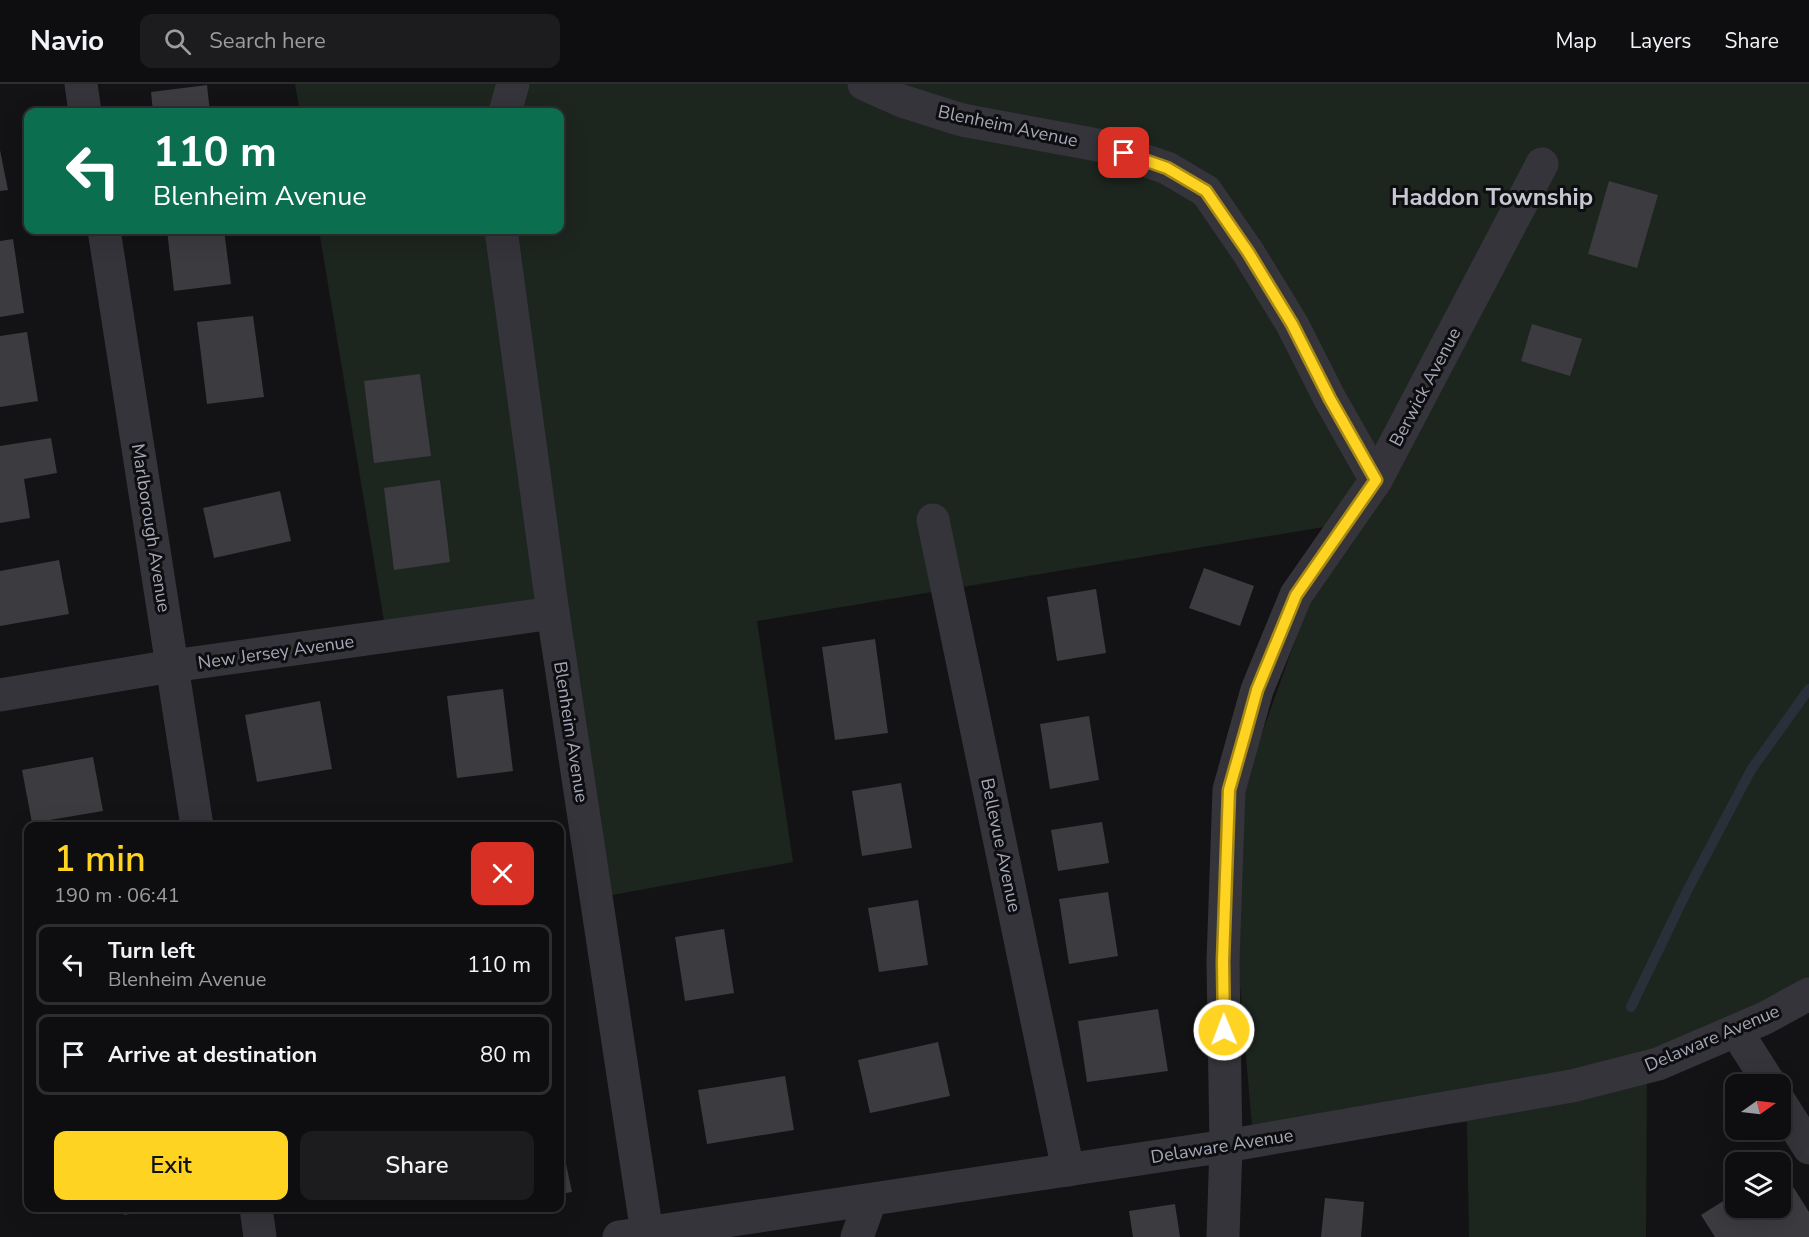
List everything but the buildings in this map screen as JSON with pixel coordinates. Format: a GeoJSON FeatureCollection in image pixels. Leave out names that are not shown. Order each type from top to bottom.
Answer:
{"type":"FeatureCollection","features":[{"type":"Feature","properties":{"kind":"street"},"geometry":{"type":"LineString","coordinates":[[81,84],[84,108]]}},
{"type":"Feature","properties":{"kind":"street"},"geometry":{"type":"LineString","coordinates":[[506,108],[513,84]]}},
{"type":"Feature","properties":{"kind":"street","name":"Blenheim Avenue"},"geometry":{"type":"LineString","coordinates":[[864,84],[902,101],[962,120],[1102,146],[1167,168],[1206,191],[1248,252],[1292,324],[1330,399],[1376,480]]}},
{"type":"Feature","properties":{"kind":"street","name":"Berwick Avenue"},"geometry":{"type":"LineString","coordinates":[[1223,1237],[1226,1146],[1223,961],[1229,790],[1257,690],[1296,595],[1376,480],[1542,164]]}},
{"type":"Feature","properties":{"kind":"street","name":"Marlborough Avenue"},"geometry":{"type":"LineString","coordinates":[[105,234],[196,822]]}},
{"type":"Feature","properties":{"kind":"street","name":"Blenheim Avenue"},"geometry":{"type":"LineString","coordinates":[[502,234],[633,1235]]}},
{"type":"Feature","properties":{"kind":"street","name":"Bellevue Avenue"},"geometry":{"type":"LineString","coordinates":[[933,520],[1068,1170]]}},
{"type":"Feature","properties":{"kind":"street","name":"New Jersey Avenue"},"geometry":{"type":"LineString","coordinates":[[0,695],[172,666],[553,613]]}},
{"type":"Feature","properties":{"kind":"street","name":"Delaware Avenue"},"geometry":{"type":"LineString","coordinates":[[633,1235],[1226,1146],[1572,1086],[1658,1064],[1765,1018],[1809,994]]}},
{"type":"Feature","properties":{"kind":"street"},"geometry":{"type":"LineString","coordinates":[[1736,1030],[1764,1074]]}},
{"type":"Feature","properties":{"kind":"street"},"geometry":{"type":"LineString","coordinates":[[1791,1119],[1809,1148]]}},
{"type":"Feature","properties":{"kind":"street"},"geometry":{"type":"LineString","coordinates":[[857,1237],[870,1201]]}},
{"type":"Feature","properties":{"kind":"street"},"geometry":{"type":"LineString","coordinates":[[257,1212],[260,1237]]}},
{"type":"Feature","properties":{"kind":"shaded area"},"geometry":{"type":"Polygon","coordinates":[[[295,84],[1809,84],[1809,983],[1647,1077],[1646,1237],[1469,1237],[1467,1122],[1253,1139],[1227,832],[1336,525],[757,621],[793,862],[596,898],[551,613],[388,645],[320,234],[564,234],[564,108],[299,108],[295,84]]]}},
{"type":"Feature","properties":{"kind":"waterway"},"geometry":{"type":"LineString","coordinates":[[1631,1007],[1686,893],[1751,770],[1809,689]]}},
{"type":"Feature","properties":{"kind":"district","name":"Haddon Township"},"geometry":{"type":"Point","coordinates":[1492,197]}},
{"type":"Feature","properties":{"kind":"route"},"geometry":{"type":"LineString","coordinates":[[1124,153],[1167,168],[1206,191],[1248,252],[1292,324],[1330,399],[1376,480],[1296,595],[1257,690],[1229,790],[1223,961],[1224,1030]]}}]}
